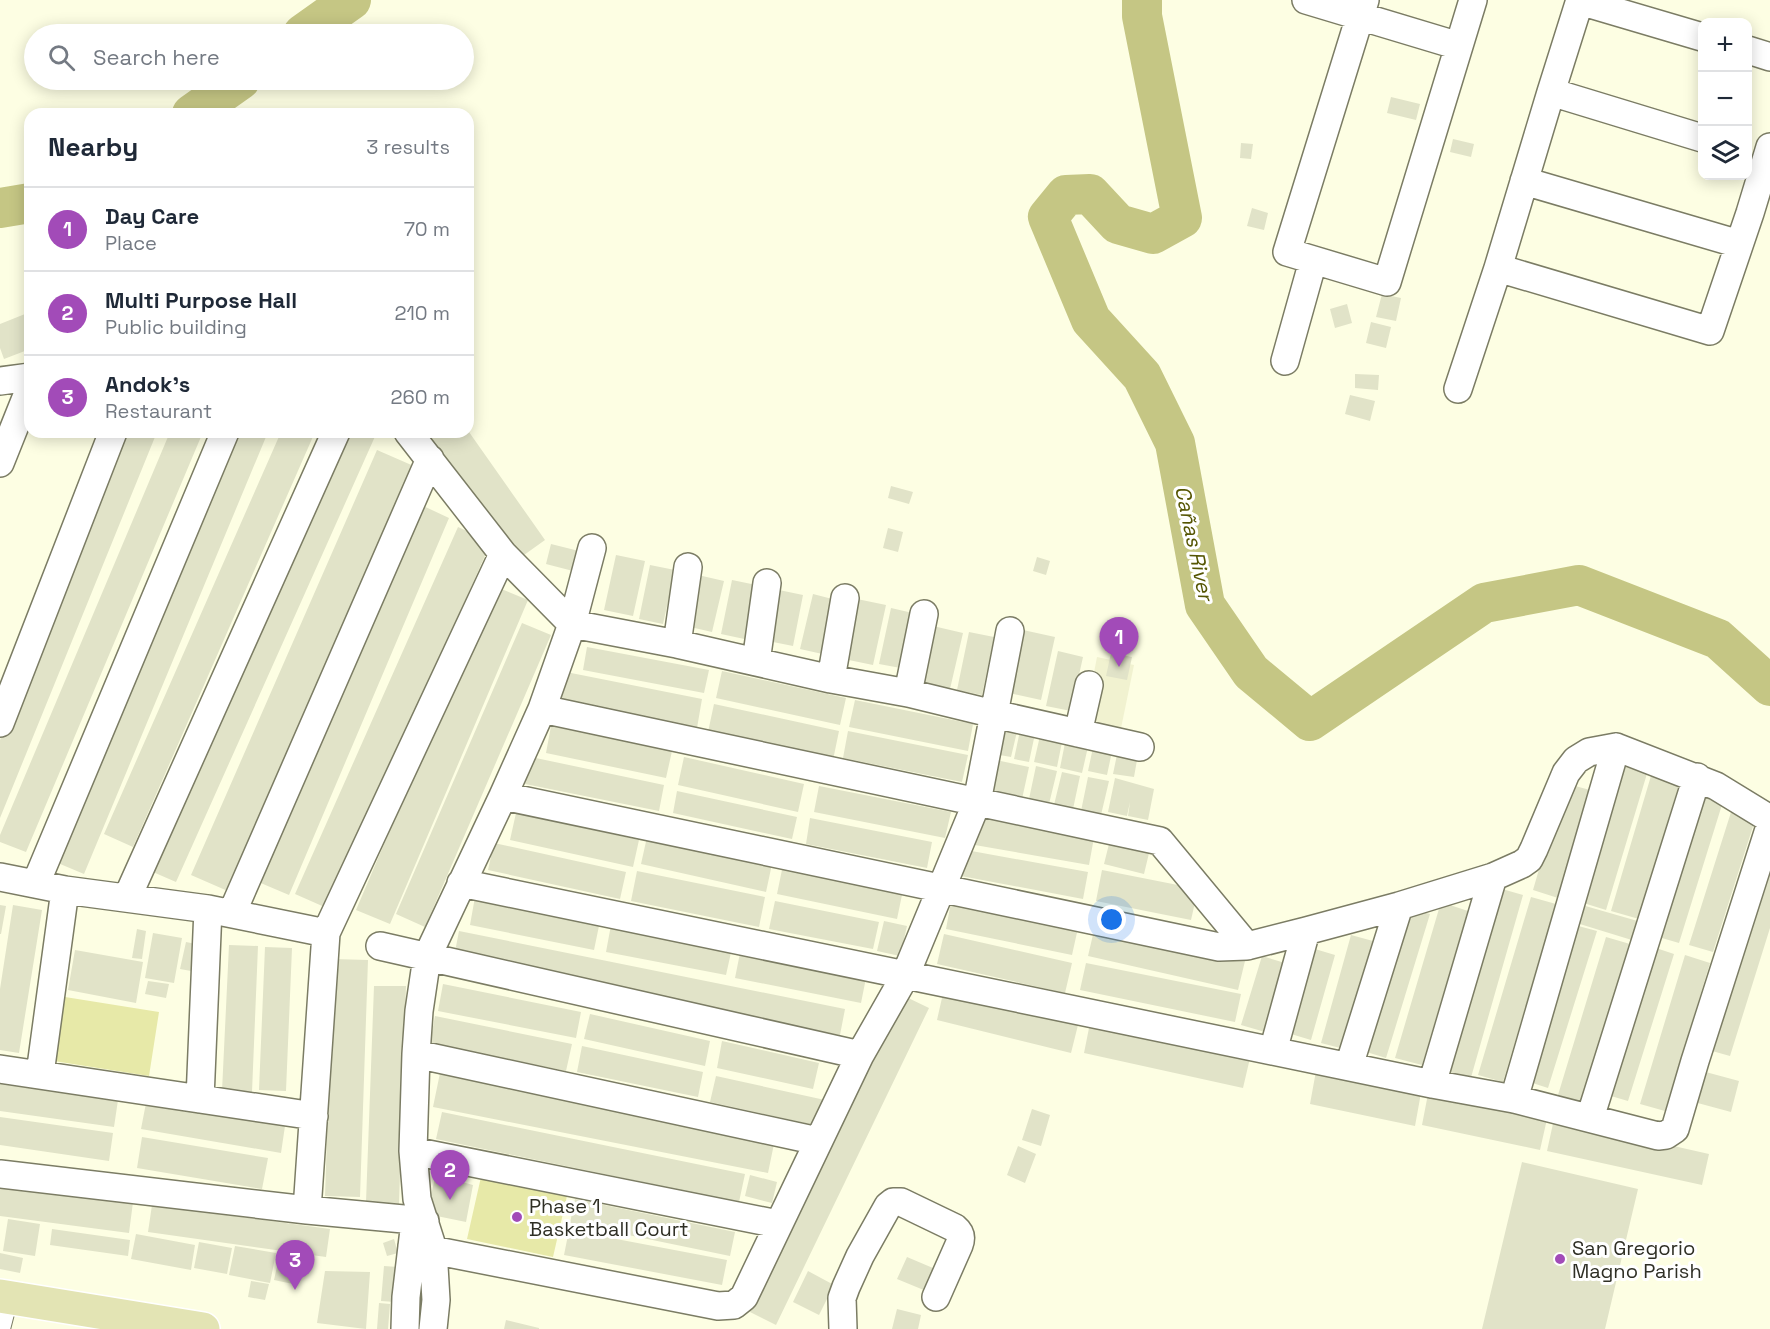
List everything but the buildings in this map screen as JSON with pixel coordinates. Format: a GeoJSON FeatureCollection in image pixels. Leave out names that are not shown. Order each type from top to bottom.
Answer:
{"type":"FeatureCollection","features":[{"type":"Feature","properties":{"kind":"main road"},"geometry":{"type":"LineString","coordinates":[[6,1297],[203,1329]]}},
{"type":"Feature","properties":{"kind":"street"},"geometry":{"type":"LineString","coordinates":[[1306,0],[1363,9],[1459,46]]}},
{"type":"Feature","properties":{"kind":"street"},"geometry":{"type":"LineString","coordinates":[[1363,9],[1287,252],[1387,282],[1473,0]]}},
{"type":"Feature","properties":{"kind":"street"},"geometry":{"type":"LineString","coordinates":[[1458,389],[1498,268],[1580,1],[1698,36]]}},
{"type":"Feature","properties":{"kind":"street"},"geometry":{"type":"LineString","coordinates":[[1752,51],[1770,57]]}},
{"type":"Feature","properties":{"kind":"street"},"geometry":{"type":"LineString","coordinates":[[1551,92],[1698,137]]}},
{"type":"Feature","properties":{"kind":"street"},"geometry":{"type":"LineString","coordinates":[[1498,268],[1710,331],[1740,244],[1760,216],[1761,152]]}},
{"type":"Feature","properties":{"kind":"street"},"geometry":{"type":"LineString","coordinates":[[1524,181],[1740,244]]}},
{"type":"Feature","properties":{"kind":"street"},"geometry":{"type":"LineString","coordinates":[[1286,361],[1313,261]]}},
{"type":"Feature","properties":{"kind":"street"},"geometry":{"type":"LineString","coordinates":[[0,381],[24,378]]}},
{"type":"Feature","properties":{"kind":"street"},"geometry":{"type":"LineString","coordinates":[[0,463],[24,403]]}},
{"type":"Feature","properties":{"kind":"street"},"geometry":{"type":"LineString","coordinates":[[0,723],[111,438]]}},
{"type":"Feature","properties":{"kind":"street"},"geometry":{"type":"LineString","coordinates":[[36,883],[222,438]]}},
{"type":"Feature","properties":{"kind":"street"},"geometry":{"type":"LineString","coordinates":[[127,898],[333,438]]}},
{"type":"Feature","properties":{"kind":"street"},"geometry":{"type":"LineString","coordinates":[[413,438],[503,554],[572,624],[831,680],[908,693],[1140,747]]}},
{"type":"Feature","properties":{"kind":"street"},"geometry":{"type":"LineString","coordinates":[[200,1099],[220,911],[430,459]]}},
{"type":"Feature","properties":{"kind":"street"},"geometry":{"type":"LineString","coordinates":[[433,1329],[436,1300],[420,1227],[413,1151],[419,1011],[427,957],[543,709],[572,624],[592,548]]}},
{"type":"Feature","properties":{"kind":"street"},"geometry":{"type":"LineString","coordinates":[[307,1210],[326,933],[503,554]]}},
{"type":"Feature","properties":{"kind":"street"},"geometry":{"type":"LineString","coordinates":[[677,645],[688,567]]}},
{"type":"Feature","properties":{"kind":"street"},"geometry":{"type":"LineString","coordinates":[[756,662],[767,583]]}},
{"type":"Feature","properties":{"kind":"street"},"geometry":{"type":"LineString","coordinates":[[831,680],[846,598]]}},
{"type":"Feature","properties":{"kind":"street"},"geometry":{"type":"LineString","coordinates":[[908,693],[924,614]]}},
{"type":"Feature","properties":{"kind":"street"},"geometry":{"type":"LineString","coordinates":[[0,1174],[307,1210],[420,1227],[718,1306],[734,1305],[744,1297],[861,1055],[905,976],[941,890],[977,802],[1010,631]]}},
{"type":"Feature","properties":{"kind":"street"},"geometry":{"type":"LineString","coordinates":[[1078,733],[1089,685]]}},
{"type":"Feature","properties":{"kind":"street"},"geometry":{"type":"LineString","coordinates":[[543,709],[1160,842],[1247,946]]}},
{"type":"Feature","properties":{"kind":"street"},"geometry":{"type":"LineString","coordinates":[[503,796],[1219,947],[1247,946],[1399,906],[1493,877],[1522,864],[1529,859],[1534,849],[1566,773],[1576,760],[1588,752],[1616,747],[1697,777],[1729,792],[1770,819]]}},
{"type":"Feature","properties":{"kind":"street"},"geometry":{"type":"LineString","coordinates":[[1514,1099],[1616,747]]}},
{"type":"Feature","properties":{"kind":"street"},"geometry":{"type":"LineString","coordinates":[[1590,1118],[1697,777]]}},
{"type":"Feature","properties":{"kind":"street"},"geometry":{"type":"LineString","coordinates":[[461,883],[905,976],[1514,1099],[1658,1136],[1666,1135],[1675,1129],[1770,826]]}},
{"type":"Feature","properties":{"kind":"street"},"geometry":{"type":"LineString","coordinates":[[0,877],[65,890],[220,911],[326,933]]}},
{"type":"Feature","properties":{"kind":"street"},"geometry":{"type":"LineString","coordinates":[[1432,1084],[1493,877]]}},
{"type":"Feature","properties":{"kind":"street"},"geometry":{"type":"LineString","coordinates":[[40,1074],[65,890]]}},
{"type":"Feature","properties":{"kind":"street"},"geometry":{"type":"LineString","coordinates":[[1349,1066],[1399,906]]}},
{"type":"Feature","properties":{"kind":"street"},"geometry":{"type":"LineString","coordinates":[[1273,1051],[1306,931]]}},
{"type":"Feature","properties":{"kind":"street"},"geometry":{"type":"LineString","coordinates":[[380,946],[861,1055]]}},
{"type":"Feature","properties":{"kind":"street"},"geometry":{"type":"LineString","coordinates":[[416,1054],[818,1142]]}},
{"type":"Feature","properties":{"kind":"street"},"geometry":{"type":"LineString","coordinates":[[0,1068],[314,1116]]}},
{"type":"Feature","properties":{"kind":"street"},"geometry":{"type":"LineString","coordinates":[[413,1151],[778,1224]]}},
{"type":"Feature","properties":{"kind":"street"},"geometry":{"type":"LineString","coordinates":[[843,1329],[842,1298],[846,1287],[888,1206],[893,1202],[901,1202],[960,1232],[959,1245],[936,1297]]}},
{"type":"Feature","properties":{"kind":"street"},"geometry":{"type":"LineString","coordinates":[[405,1329],[406,1297],[420,1227]]}},
{"type":"Feature","properties":{"kind":"lane"},"geometry":{"type":"LineString","coordinates":[[3,1329],[6,1297]]}},
{"type":"Feature","properties":{"kind":"shaded area"},"geometry":{"type":"Polygon","coordinates":[[[1097,657],[1134,665],[1119,738],[1081,730],[1097,657]]]}},
{"type":"Feature","properties":{"kind":"green space"},"geometry":{"type":"Polygon","coordinates":[[[65,997],[159,1012],[149,1076],[54,1061],[65,997]]]}},
{"type":"Feature","properties":{"kind":"green space","name":"Phase 1 Basketball Court"},"geometry":{"type":"Polygon","coordinates":[[[481,1177],[567,1196],[553,1257],[467,1239],[481,1177]]]}},
{"type":"Feature","properties":{"kind":"waterway","name":"Cañas River"},"geometry":{"type":"LineString","coordinates":[[317,24],[351,0]]}},
{"type":"Feature","properties":{"kind":"waterway","name":"Cañas River"},"geometry":{"type":"LineString","coordinates":[[1142,0],[1142,16],[1182,218],[1153,234],[1118,224],[1090,194],[1066,195],[1048,217],[1091,320],[1142,376],[1175,443],[1205,605],[1251,672],[1310,721],[1484,603],[1579,585],[1718,639],[1770,686]]}},
{"type":"Feature","properties":{"kind":"waterway","name":"Cañas River"},"geometry":{"type":"LineString","coordinates":[[200,108],[226,90]]}},
{"type":"Feature","properties":{"kind":"waterway","name":"Cañas River"},"geometry":{"type":"LineString","coordinates":[[0,208],[24,204]]}},
{"type":"Feature","properties":{"kind":"place","name":"Day Care"},"geometry":{"type":"Point","coordinates":[1119,667]}},
{"type":"Feature","properties":{"kind":"place","name":"Multi Purpose Hall"},"geometry":{"type":"Point","coordinates":[450,1200]}},
{"type":"Feature","properties":{"kind":"place","name":"Phase 1 Basketball Court"},"geometry":{"type":"Point","coordinates":[517,1217]}},
{"type":"Feature","properties":{"kind":"place","name":"San Gregorio Magno Parish"},"geometry":{"type":"Point","coordinates":[1560,1259]}},
{"type":"Feature","properties":{"kind":"place","name":"Andok's"},"geometry":{"type":"Point","coordinates":[295,1290]}}]}
